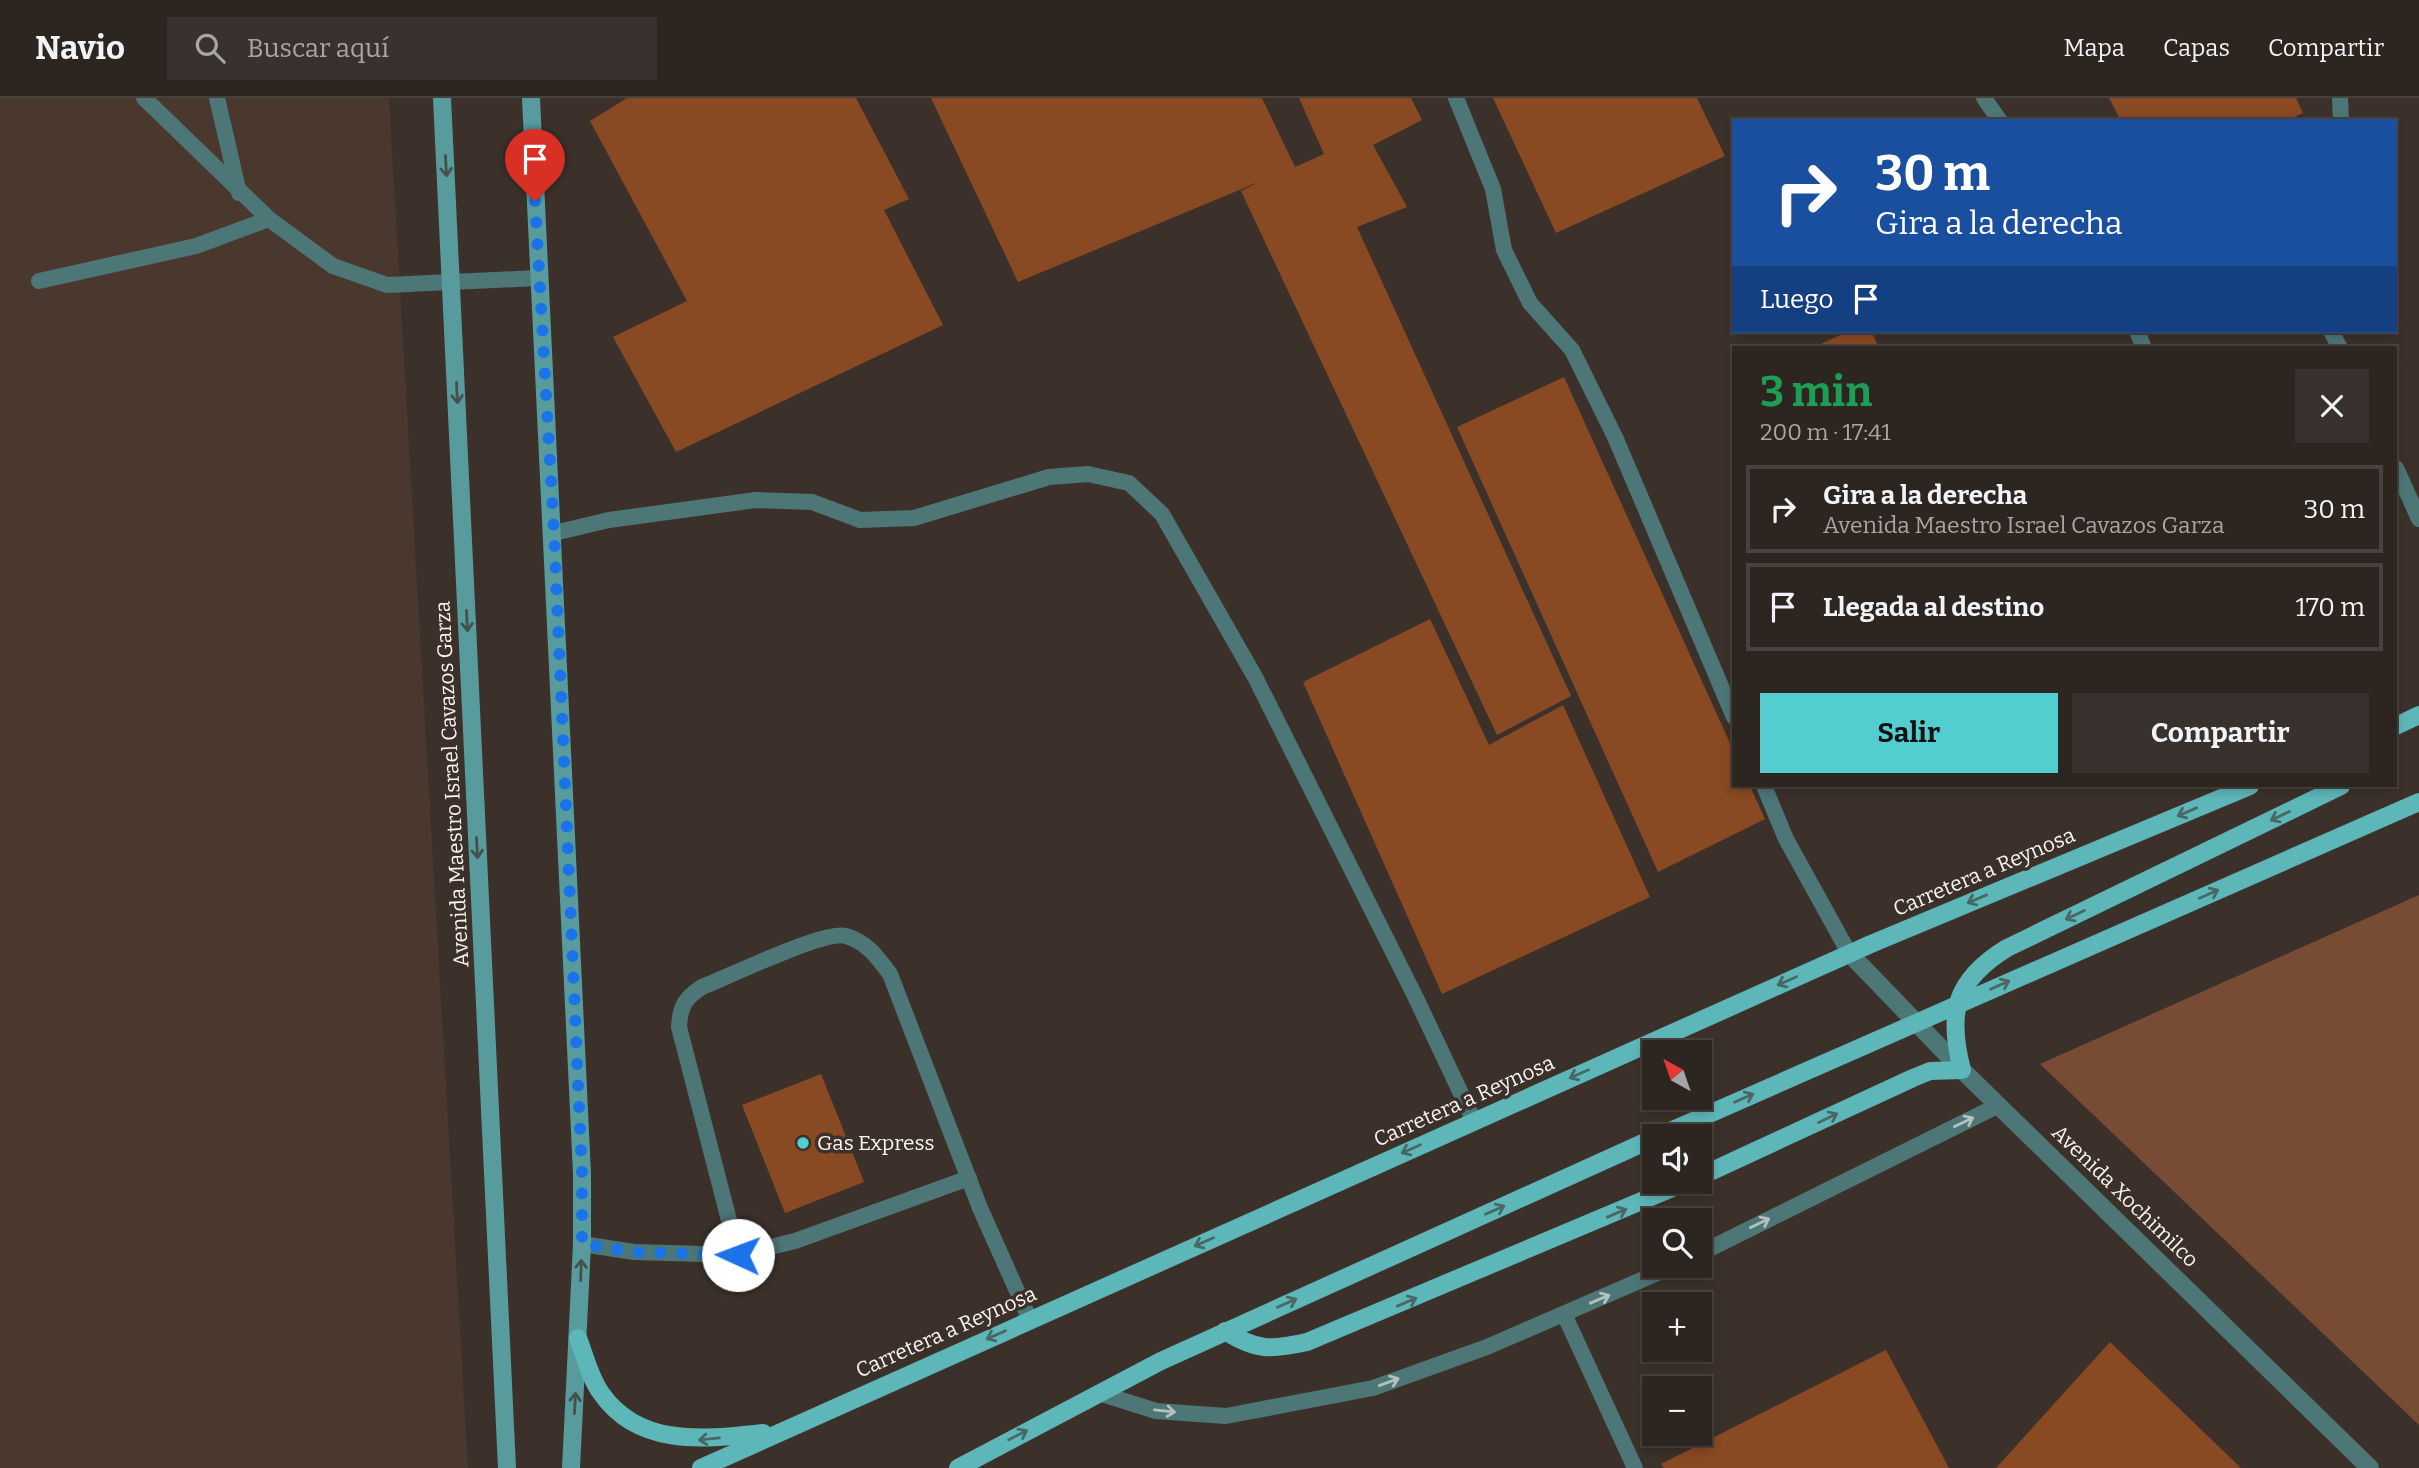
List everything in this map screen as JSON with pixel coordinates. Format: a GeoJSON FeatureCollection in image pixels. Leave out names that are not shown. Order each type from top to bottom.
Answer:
{"type":"FeatureCollection","features":[{"type":"Feature","properties":{"kind":"main road","name":"Avenida Maestro Israel Cavazos Garza"},"geometry":{"type":"LineString","coordinates":[[442,98],[507,1468]]}},
{"type":"Feature","properties":{"kind":"main road"},"geometry":{"type":"LineString","coordinates":[[531,98],[538,278],[554,533],[582,1174],[582,1244],[571,1468]]}},
{"type":"Feature","properties":{"kind":"main road"},"geometry":{"type":"LineString","coordinates":[[2397,726],[2419,715]]}},
{"type":"Feature","properties":{"kind":"main road","name":"Carretera a Reynosa"},"geometry":{"type":"LineString","coordinates":[[701,1468],[1849,953],[2248,787]]}},
{"type":"Feature","properties":{"kind":"main road"},"geometry":{"type":"LineString","coordinates":[[1712,1171],[1930,1071],[1962,1070],[1956,1038],[1958,1004],[1972,974],[2007,948],[2339,787]]}},
{"type":"Feature","properties":{"kind":"main road"},"geometry":{"type":"LineString","coordinates":[[1686,1124],[1915,1021],[2419,802]]}},
{"type":"Feature","properties":{"kind":"main road"},"geometry":{"type":"LineString","coordinates":[[958,1468],[1099,1393],[1225,1331],[1642,1143]]}},
{"type":"Feature","properties":{"kind":"main road"},"geometry":{"type":"LineString","coordinates":[[1225,1331],[1248,1346],[1274,1349],[1307,1342],[1658,1194]]}},
{"type":"Feature","properties":{"kind":"main road"},"geometry":{"type":"LineString","coordinates":[[578,1338],[600,1392],[621,1416],[642,1428],[695,1440],[777,1432]]}},
{"type":"Feature","properties":{"kind":"street","name":"Avenida Xochimilco"},"geometry":{"type":"LineString","coordinates":[[1849,953],[1962,1070],[2370,1468]]}},
{"type":"Feature","properties":{"kind":"lane"},"geometry":{"type":"LineString","coordinates":[[144,98],[239,193],[269,219],[333,266],[387,285],[538,278]]}},
{"type":"Feature","properties":{"kind":"lane"},"geometry":{"type":"LineString","coordinates":[[217,98],[239,193]]}},
{"type":"Feature","properties":{"kind":"lane"},"geometry":{"type":"LineString","coordinates":[[1456,98],[1493,189],[1504,250],[1530,303],[1572,351],[1615,438],[1732,712]]}},
{"type":"Feature","properties":{"kind":"lane"},"geometry":{"type":"LineString","coordinates":[[1984,98],[1999,119]]}},
{"type":"Feature","properties":{"kind":"lane"},"geometry":{"type":"LineString","coordinates":[[2340,98],[2340,119]]}},
{"type":"Feature","properties":{"kind":"lane"},"geometry":{"type":"LineString","coordinates":[[39,281],[197,246],[269,219]]}},
{"type":"Feature","properties":{"kind":"lane"},"geometry":{"type":"LineString","coordinates":[[2397,470],[2419,519]]}},
{"type":"Feature","properties":{"kind":"lane"},"geometry":{"type":"LineString","coordinates":[[554,533],[609,520],[756,500],[812,502],[860,520],[914,518],[1049,477],[1088,474],[1129,483],[1162,514],[1255,677],[1415,996],[1474,1121]]}},
{"type":"Feature","properties":{"kind":"lane"},"geometry":{"type":"LineString","coordinates":[[1764,787],[1786,839],[1849,953]]}},
{"type":"Feature","properties":{"kind":"lane"},"geometry":{"type":"LineString","coordinates":[[738,1255],[680,1027],[680,1010],[688,997],[702,987],[812,942],[844,935],[870,948],[890,974],[969,1178],[1030,1320]]}},
{"type":"Feature","properties":{"kind":"lane"},"geometry":{"type":"LineString","coordinates":[[1712,1248],[1999,1105]]}},
{"type":"Feature","properties":{"kind":"lane"},"geometry":{"type":"LineString","coordinates":[[582,1244],[634,1252],[738,1255],[795,1241],[969,1178]]}},
{"type":"Feature","properties":{"kind":"lane"},"geometry":{"type":"LineString","coordinates":[[1099,1393],[1156,1411],[1226,1416],[1373,1388],[1487,1347],[1646,1278]]}},
{"type":"Feature","properties":{"kind":"lane"},"geometry":{"type":"LineString","coordinates":[[1564,1314],[1635,1468]]}},
{"type":"Feature","properties":{"kind":"shaded area"},"geometry":{"type":"Polygon","coordinates":[[[0,98],[389,98],[468,1468],[0,1468],[0,98]]]}},
{"type":"Feature","properties":{"kind":"shaded area"},"geometry":{"type":"Polygon","coordinates":[[[2419,895],[2419,1425],[2040,1064],[2419,895]]]}},
{"type":"Feature","properties":{"kind":"building"},"geometry":{"type":"Polygon","coordinates":[[[627,98],[856,98],[909,199],[884,210],[943,325],[676,452],[613,337],[687,301],[590,121],[627,98]]]}},
{"type":"Feature","properties":{"kind":"building"},"geometry":{"type":"Polygon","coordinates":[[[931,98],[1262,98],[1295,167],[1324,154],[1299,98],[1411,98],[1422,120],[1373,145],[1407,207],[1357,227],[1571,696],[1497,735],[1241,191],[1261,181],[1018,282],[931,98]]]}},
{"type":"Feature","properties":{"kind":"building"},"geometry":{"type":"Polygon","coordinates":[[[1493,98],[1697,98],[1725,156],[1556,233],[1493,98]]]}},
{"type":"Feature","properties":{"kind":"building"},"geometry":{"type":"Polygon","coordinates":[[[2109,98],[2296,98],[2303,113],[2290,119],[2120,119],[2109,98]]]}},
{"type":"Feature","properties":{"kind":"building"},"geometry":{"type":"Polygon","coordinates":[[[1845,333],[1872,333],[1878,346],[1816,346],[1845,333]]]}},
{"type":"Feature","properties":{"kind":"building"},"geometry":{"type":"Polygon","coordinates":[[[1564,377],[1732,748],[1732,787],[1750,787],[1765,819],[1658,872],[1457,427],[1564,377]]]}},
{"type":"Feature","properties":{"kind":"building"},"geometry":{"type":"Polygon","coordinates":[[[1430,619],[1489,745],[1563,705],[1650,897],[1442,994],[1303,682],[1430,619]]]}},
{"type":"Feature","properties":{"kind":"building","name":"Gas Express"},"geometry":{"type":"Polygon","coordinates":[[[821,1074],[864,1182],[785,1213],[742,1105],[821,1074]]]}},
{"type":"Feature","properties":{"kind":"building"},"geometry":{"type":"Polygon","coordinates":[[[2110,1342],[2241,1468],[1996,1468],[2110,1342]]]}},
{"type":"Feature","properties":{"kind":"building"},"geometry":{"type":"Polygon","coordinates":[[[1886,1350],[1949,1468],[1664,1468],[1661,1464],[1697,1446],[1712,1446],[1712,1438],[1886,1350]]]}},
{"type":"Feature","properties":{"kind":"place","name":"Gas Express"},"geometry":{"type":"Point","coordinates":[803,1143]}},
{"type":"Feature","properties":{"kind":"route"},"geometry":{"type":"LineString","coordinates":[[535,201],[554,533],[582,1174],[582,1244],[634,1252],[738,1255]]}}]}
